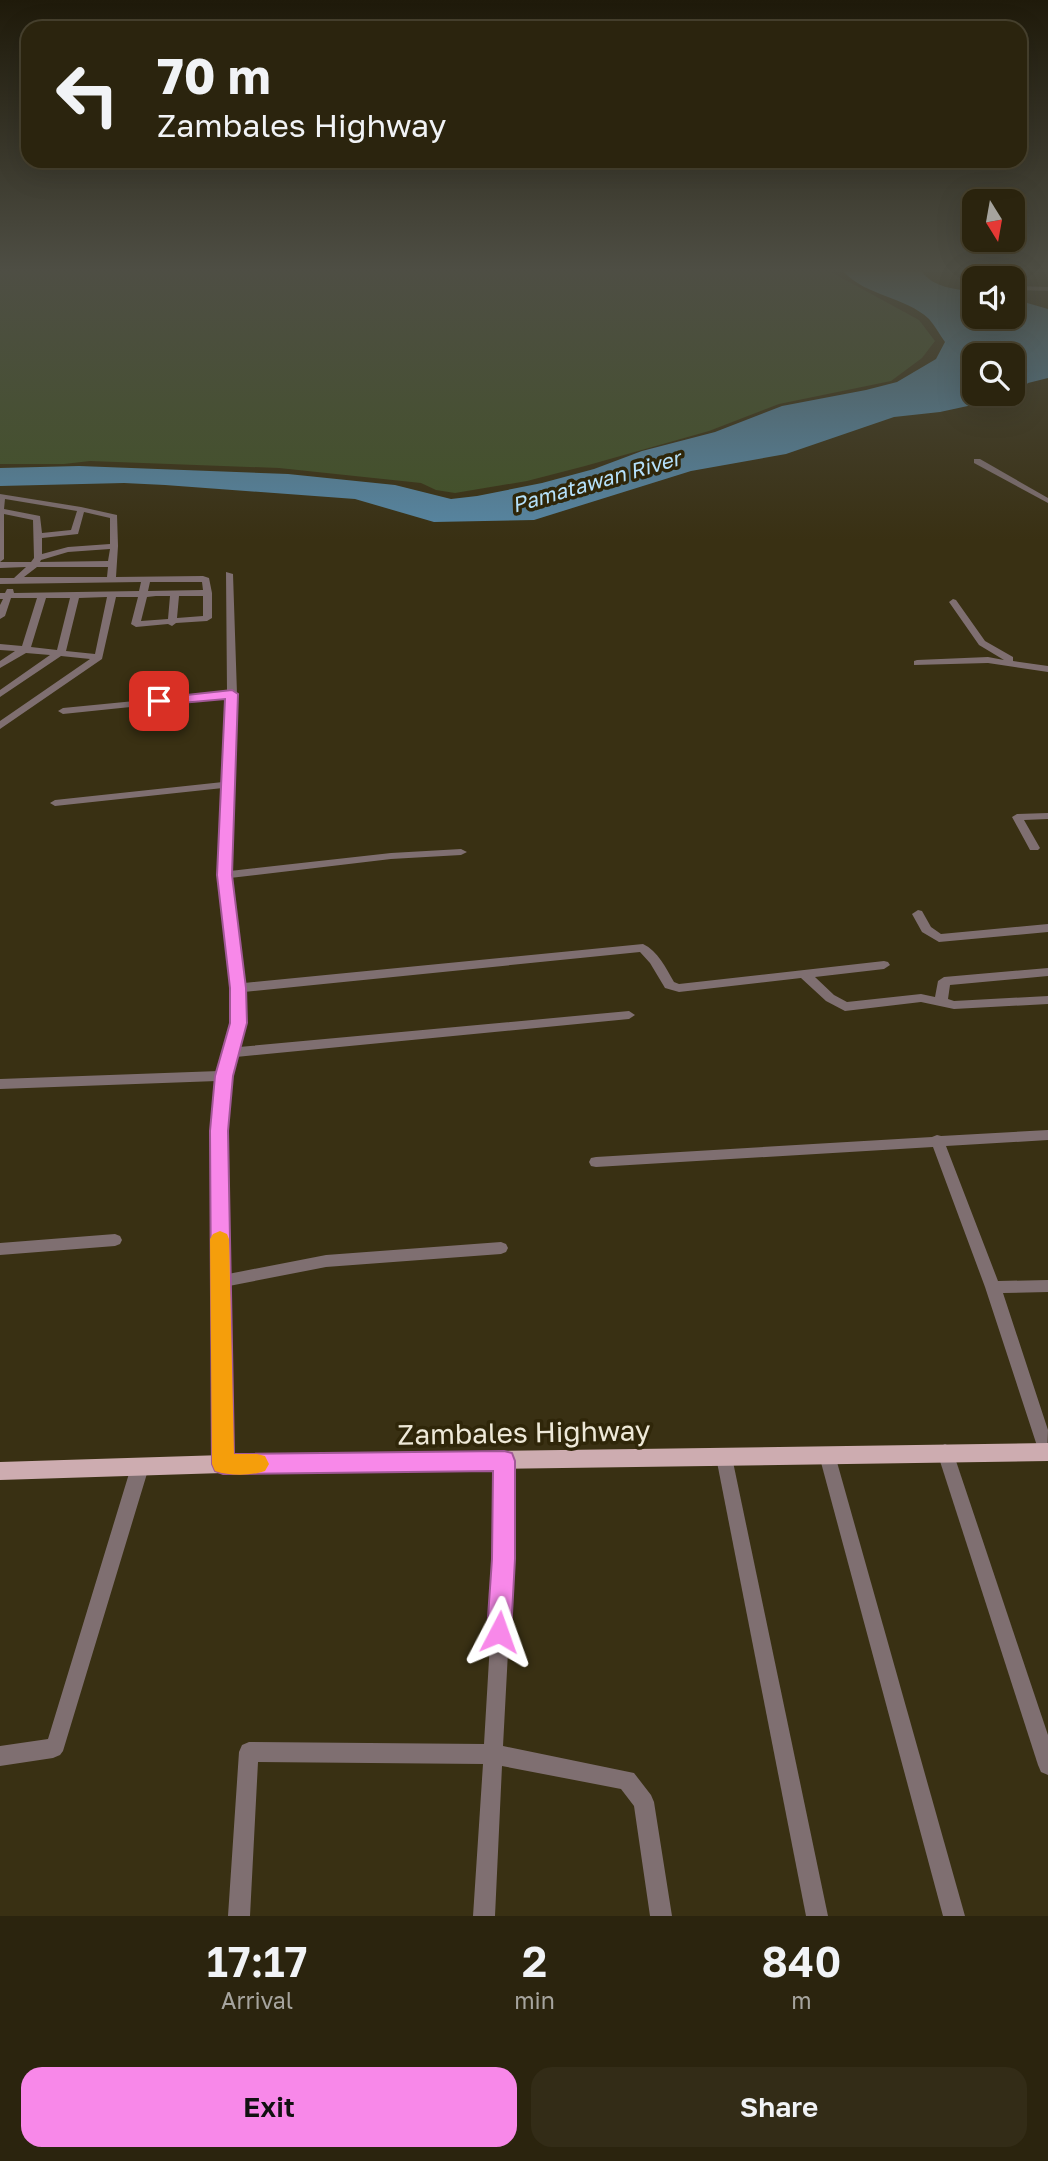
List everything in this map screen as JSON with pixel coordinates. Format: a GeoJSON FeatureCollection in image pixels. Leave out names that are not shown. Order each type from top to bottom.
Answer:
{"type":"FeatureCollection","features":[{"type":"Feature","properties":{"kind":"main road","name":"Zambales Highway"},"geometry":{"type":"LineString","coordinates":[[0,1471],[223,1464],[1048,1452]]}},
{"type":"Feature","properties":{"kind":"street"},"geometry":{"type":"LineString","coordinates":[[977,461],[1048,501]]}},
{"type":"Feature","properties":{"kind":"street"},"geometry":{"type":"LineString","coordinates":[[0,559],[1,496],[81,509],[114,517],[111,579]]}},
{"type":"Feature","properties":{"kind":"street"},"geometry":{"type":"LineString","coordinates":[[37,536],[75,532],[81,509]]}},
{"type":"Feature","properties":{"kind":"street"},"geometry":{"type":"LineString","coordinates":[[0,511],[37,518],[36,561]]}},
{"type":"Feature","properties":{"kind":"street"},"geometry":{"type":"LineString","coordinates":[[1,614],[4,596],[36,561],[68,550],[114,546]]}},
{"type":"Feature","properties":{"kind":"street"},"geometry":{"type":"LineString","coordinates":[[0,565],[36,561],[113,564]]}},
{"type":"Feature","properties":{"kind":"street"},"geometry":{"type":"LineString","coordinates":[[223,1464],[219,1131],[224,1076],[239,1023],[238,988],[224,875],[232,694],[229,574]]}},
{"type":"Feature","properties":{"kind":"street"},"geometry":{"type":"LineString","coordinates":[[0,580],[111,579],[146,579],[203,579],[206,580],[208,593],[206,618],[136,624],[146,579]]}},
{"type":"Feature","properties":{"kind":"street"},"geometry":{"type":"LineString","coordinates":[[172,623],[175,593]]}},
{"type":"Feature","properties":{"kind":"street"},"geometry":{"type":"LineString","coordinates":[[4,596],[208,593]]}},
{"type":"Feature","properties":{"kind":"street"},"geometry":{"type":"LineString","coordinates":[[0,726],[99,657],[112,594]]}},
{"type":"Feature","properties":{"kind":"street"},"geometry":{"type":"LineString","coordinates":[[0,665],[25,650],[42,595]]}},
{"type":"Feature","properties":{"kind":"street"},"geometry":{"type":"LineString","coordinates":[[0,694],[60,653],[75,595]]}},
{"type":"Feature","properties":{"kind":"street"},"geometry":{"type":"LineString","coordinates":[[953,602],[982,643],[1023,665]]}},
{"type":"Feature","properties":{"kind":"street"},"geometry":{"type":"LineString","coordinates":[[0,647],[99,657]]}},
{"type":"Feature","properties":{"kind":"street"},"geometry":{"type":"LineString","coordinates":[[917,663],[988,660],[1048,669]]}},
{"type":"Feature","properties":{"kind":"street"},"geometry":{"type":"LineString","coordinates":[[63,711],[232,694]]}},
{"type":"Feature","properties":{"kind":"street"},"geometry":{"type":"LineString","coordinates":[[55,803],[230,785]]}},
{"type":"Feature","properties":{"kind":"street"},"geometry":{"type":"LineString","coordinates":[[1034,848],[1017,817],[1048,816]]}},
{"type":"Feature","properties":{"kind":"street"},"geometry":{"type":"LineString","coordinates":[[224,875],[391,856],[461,852]]}},
{"type":"Feature","properties":{"kind":"street"},"geometry":{"type":"LineString","coordinates":[[918,914],[926,929],[939,938],[1048,928]]}},
{"type":"Feature","properties":{"kind":"street"},"geometry":{"type":"LineString","coordinates":[[238,988],[643,948],[655,961],[669,985],[679,988],[884,965]]}},
{"type":"Feature","properties":{"kind":"street"},"geometry":{"type":"LineString","coordinates":[[941,1001],[944,981],[1048,972]]}},
{"type":"Feature","properties":{"kind":"street"},"geometry":{"type":"LineString","coordinates":[[805,975],[830,998],[845,1007],[921,998],[954,1005],[1048,1000]]}},
{"type":"Feature","properties":{"kind":"street"},"geometry":{"type":"LineString","coordinates":[[229,1053],[629,1015]]}},
{"type":"Feature","properties":{"kind":"street"},"geometry":{"type":"LineString","coordinates":[[0,1084],[224,1076]]}},
{"type":"Feature","properties":{"kind":"street"},"geometry":{"type":"LineString","coordinates":[[596,1162],[1048,1135]]}},
{"type":"Feature","properties":{"kind":"street"},"geometry":{"type":"LineString","coordinates":[[937,1140],[993,1287],[1048,1452]]}},
{"type":"Feature","properties":{"kind":"street"},"geometry":{"type":"LineString","coordinates":[[0,1250],[115,1240]]}},
{"type":"Feature","properties":{"kind":"street"},"geometry":{"type":"LineString","coordinates":[[219,1282],[326,1261],[501,1248]]}},
{"type":"Feature","properties":{"kind":"street"},"geometry":{"type":"LineString","coordinates":[[993,1287],[1048,1286]]}},
{"type":"Feature","properties":{"kind":"street"},"geometry":{"type":"LineString","coordinates":[[945,1452],[1048,1765]]}},
{"type":"Feature","properties":{"kind":"street"},"geometry":{"type":"LineString","coordinates":[[827,1455],[954,1916]]}},
{"type":"Feature","properties":{"kind":"street"},"geometry":{"type":"LineString","coordinates":[[724,1457],[817,1916]]}},
{"type":"Feature","properties":{"kind":"street"},"geometry":{"type":"LineString","coordinates":[[484,1916],[504,1559],[504,1461]]}},
{"type":"Feature","properties":{"kind":"street"},"geometry":{"type":"LineString","coordinates":[[0,1756],[52,1748],[55,1744],[140,1467]]}},
{"type":"Feature","properties":{"kind":"street"},"geometry":{"type":"LineString","coordinates":[[239,1916],[249,1752],[492,1754],[627,1780],[644,1802],[660,1916]]}},
{"type":"Feature","properties":{"kind":"green space"},"geometry":{"type":"Polygon","coordinates":[[[0,361],[917,361],[891,381],[779,404],[709,431],[527,481],[455,493],[436,490],[421,483],[279,468],[90,461],[64,464],[0,464],[0,361]]]}},
{"type":"Feature","properties":{"kind":"water","name":"Pamatawan River"},"geometry":{"type":"Polygon","coordinates":[[[932,361],[962,361],[962,406],[968,406],[894,417],[786,454],[691,471],[534,520],[434,522],[355,499],[165,485],[124,483],[0,486],[0,468],[79,466],[288,474],[395,485],[451,499],[542,483],[594,469],[642,451],[715,432],[782,406],[897,382],[932,361]]]}},
{"type":"Feature","properties":{"kind":"water"},"geometry":{"type":"Polygon","coordinates":[[[1025,361],[1048,361],[1048,378],[1025,386],[1025,361]]]}},
{"type":"Feature","properties":{"kind":"slow traffic"},"geometry":{"type":"LineString","coordinates":[[220,1239],[223,1464],[257,1464]]}},
{"type":"Feature","properties":{"kind":"route"},"geometry":{"type":"LineString","coordinates":[[159,701],[232,694],[224,875],[238,988],[239,1023],[224,1076],[219,1131],[223,1464],[504,1461],[504,1559],[499,1632]]}}]}
